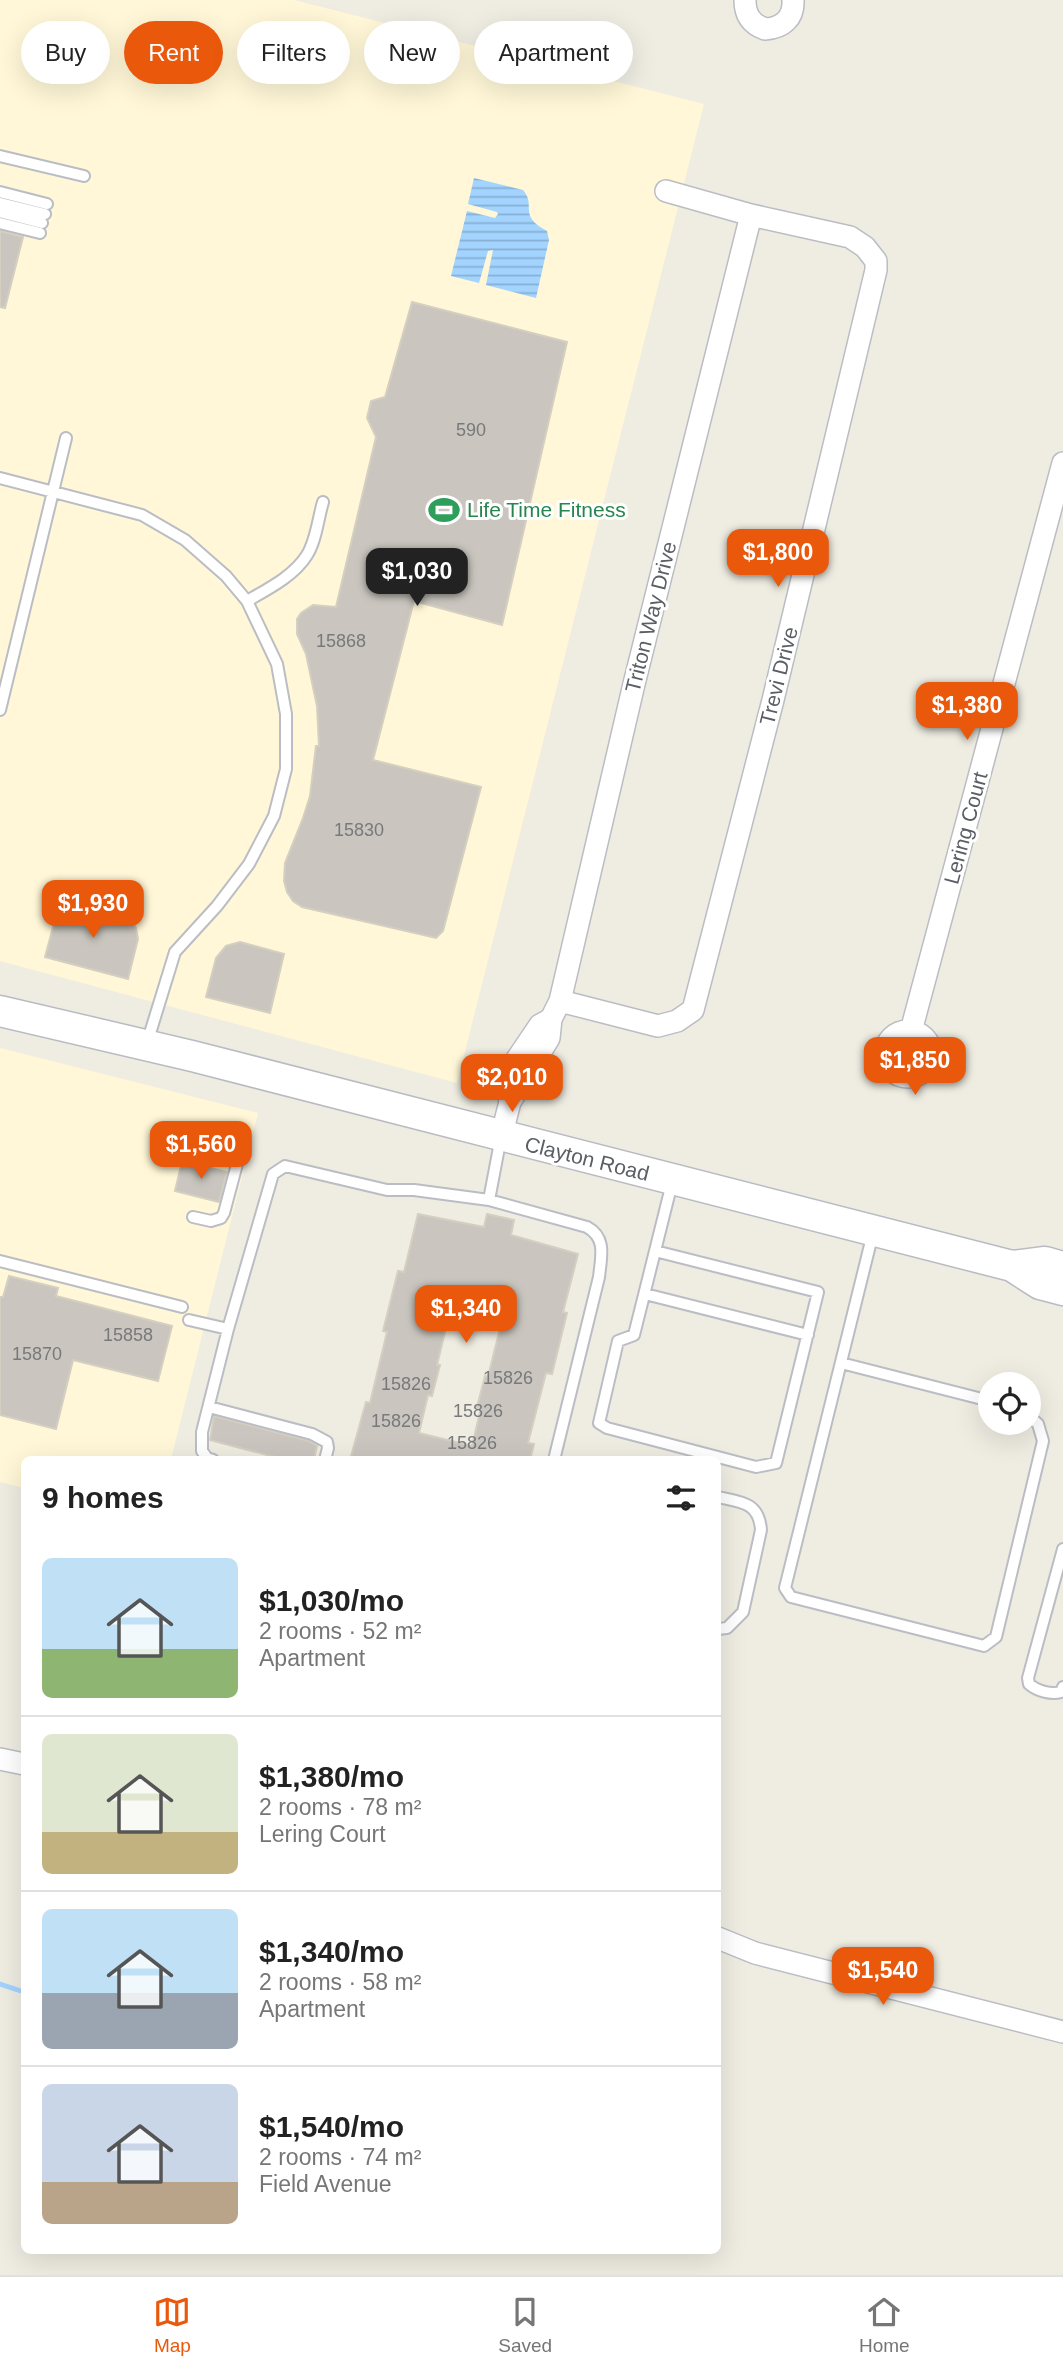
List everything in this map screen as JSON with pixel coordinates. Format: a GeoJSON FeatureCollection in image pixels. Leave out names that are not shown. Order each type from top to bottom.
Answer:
{"type":"FeatureCollection","features":[{"type":"Feature","properties":{"kind":"main road","name":"Clayton Road"},"geometry":{"type":"LineString","coordinates":[[0,1011],[146,1045],[1012,1266],[1040,1284],[1063,1290]]}},
{"type":"Feature","properties":{"kind":"main road","name":"Clayton Road"},"geometry":{"type":"LineString","coordinates":[[1012,1266],[1045,1262],[1063,1267]]}},
{"type":"Feature","properties":{"kind":"street"},"geometry":{"type":"LineString","coordinates":[[746,0],[745,7],[751,21],[765,29],[774,28],[788,20],[792,13],[793,0]]}},
{"type":"Feature","properties":{"kind":"street","name":"Trevi Drive"},"geometry":{"type":"LineString","coordinates":[[556,1010],[657,1026],[677,1021],[693,1010],[777,687],[876,270],[876,261],[865,247],[850,237],[751,215],[666,191]]}},
{"type":"Feature","properties":{"kind":"street","name":"Triton Way Drive"},"geometry":{"type":"LineString","coordinates":[[556,1010],[751,215]]}},
{"type":"Feature","properties":{"kind":"street","name":"Lering Court"},"geometry":{"type":"LineString","coordinates":[[911,1031],[1060,490],[1063,463]]}},
{"type":"Feature","properties":{"kind":"street"},"geometry":{"type":"LineString","coordinates":[[501,1137],[510,1101],[507,1085],[517,1059],[540,1025],[556,1010]]}},
{"type":"Feature","properties":{"kind":"street"},"geometry":{"type":"LineString","coordinates":[[0,1759],[21,1763]]}},
{"type":"Feature","properties":{"kind":"street"},"geometry":{"type":"LineString","coordinates":[[721,1939],[755,1953],[1063,2032]]}},
{"type":"Feature","properties":{"kind":"lane"},"geometry":{"type":"LineString","coordinates":[[0,156],[84,176]]}},
{"type":"Feature","properties":{"kind":"lane"},"geometry":{"type":"LineString","coordinates":[[0,192],[43,218]]}},
{"type":"Feature","properties":{"kind":"lane"},"geometry":{"type":"LineString","coordinates":[[0,203],[43,218]]}},
{"type":"Feature","properties":{"kind":"lane"},"geometry":{"type":"LineString","coordinates":[[0,212],[43,218]]}},
{"type":"Feature","properties":{"kind":"lane"},"geometry":{"type":"LineString","coordinates":[[0,223],[43,218]]}},
{"type":"Feature","properties":{"kind":"lane"},"geometry":{"type":"LineString","coordinates":[[0,710],[66,438]]}},
{"type":"Feature","properties":{"kind":"lane"},"geometry":{"type":"LineString","coordinates":[[0,478],[142,515],[185,540],[226,576],[247,601],[277,664],[286,714],[286,769],[274,816],[249,864],[217,906],[174,952],[146,1045]]}},
{"type":"Feature","properties":{"kind":"lane"},"geometry":{"type":"LineString","coordinates":[[247,601],[298,567],[309,553],[323,502]]}},
{"type":"Feature","properties":{"kind":"lane"},"geometry":{"type":"LineString","coordinates":[[489,1200],[501,1137]]}},
{"type":"Feature","properties":{"kind":"lane"},"geometry":{"type":"LineString","coordinates":[[193,1217],[211,1221],[221,1218],[240,1153],[239,1147]]}},
{"type":"Feature","properties":{"kind":"lane"},"geometry":{"type":"LineString","coordinates":[[206,1456],[202,1451],[202,1432],[228,1329],[273,1174],[285,1166],[387,1190],[414,1190],[489,1200],[595,1231],[602,1246],[599,1277],[555,1456]]}},
{"type":"Feature","properties":{"kind":"lane"},"geometry":{"type":"LineString","coordinates":[[672,1180],[634,1335],[618,1341],[599,1423],[607,1428],[717,1456]]}},
{"type":"Feature","properties":{"kind":"lane"},"geometry":{"type":"LineString","coordinates":[[874,1230],[785,1588],[791,1597],[984,1646],[996,1637],[1043,1441],[1041,1434]]}},
{"type":"Feature","properties":{"kind":"lane"},"geometry":{"type":"LineString","coordinates":[[655,1251],[818,1292],[776,1463],[756,1466],[721,1457]]}},
{"type":"Feature","properties":{"kind":"lane"},"geometry":{"type":"LineString","coordinates":[[0,1261],[182,1307]]}},
{"type":"Feature","properties":{"kind":"lane"},"geometry":{"type":"LineString","coordinates":[[645,1294],[808,1335]]}},
{"type":"Feature","properties":{"kind":"lane"},"geometry":{"type":"LineString","coordinates":[[189,1320],[228,1329]]}},
{"type":"Feature","properties":{"kind":"lane"},"geometry":{"type":"LineString","coordinates":[[841,1363],[978,1398]]}},
{"type":"Feature","properties":{"kind":"lane"},"geometry":{"type":"LineString","coordinates":[[209,1407],[312,1434],[327,1442],[326,1456]]}},
{"type":"Feature","properties":{"kind":"lane"},"geometry":{"type":"LineString","coordinates":[[721,1498],[752,1507],[760,1518],[761,1530],[743,1612],[727,1629],[721,1629]]}},
{"type":"Feature","properties":{"kind":"lane"},"geometry":{"type":"LineString","coordinates":[[1063,1549],[1060,1576],[1028,1678],[1029,1684],[1054,1694],[1060,1692],[1063,1687]]}},
{"type":"Feature","properties":{"kind":"shaded area"},"geometry":{"type":"Polygon","coordinates":[[[0,0],[294,0],[377,21],[364,21],[364,84],[460,84],[460,42],[474,46],[474,84],[625,84],[704,104],[457,1083],[0,961],[0,0]]]}},
{"type":"Feature","properties":{"kind":"shaded area"},"geometry":{"type":"Polygon","coordinates":[[[0,1048],[258,1113],[172,1456],[21,1456],[21,1487],[0,1482],[0,1048]]]}},
{"type":"Feature","properties":{"kind":"water"},"geometry":{"type":"Polygon","coordinates":[[[474,178],[523,190],[527,196],[530,215],[547,231],[549,240],[536,298],[486,285],[493,250],[488,251],[479,283],[451,276],[467,211],[495,218],[498,214],[468,204],[474,178]]]}},
{"type":"Feature","properties":{"kind":"building"},"geometry":{"type":"Polygon","coordinates":[[[0,231],[23,237],[5,308],[0,307],[0,231]]]}},
{"type":"Feature","properties":{"kind":"building"},"geometry":{"type":"Polygon","coordinates":[[[412,302],[567,342],[502,625],[414,601],[373,760],[481,787],[443,931],[436,938],[302,907],[293,901],[284,881],[285,863],[310,796],[316,746],[319,746],[317,706],[306,654],[297,634],[297,619],[313,605],[336,607],[376,437],[367,418],[371,401],[385,397],[412,302]]]}},
{"type":"Feature","properties":{"kind":"building"},"geometry":{"type":"Polygon","coordinates":[[[60,901],[129,918],[136,928],[138,939],[128,979],[45,957],[60,901]]]}},
{"type":"Feature","properties":{"kind":"building"},"geometry":{"type":"Polygon","coordinates":[[[240,942],[284,954],[270,1013],[206,997],[216,958],[226,946],[240,942]]]}},
{"type":"Feature","properties":{"kind":"building"},"geometry":{"type":"Polygon","coordinates":[[[182,1161],[227,1172],[219,1202],[175,1191],[182,1161]]]}},
{"type":"Feature","properties":{"kind":"building"},"geometry":{"type":"Polygon","coordinates":[[[418,1214],[484,1227],[487,1214],[514,1220],[511,1235],[578,1254],[563,1312],[567,1313],[552,1374],[546,1373],[528,1443],[534,1444],[531,1456],[351,1456],[366,1402],[370,1403],[387,1332],[383,1331],[398,1271],[404,1272],[418,1214]],[[453,1299],[437,1365],[440,1365],[432,1396],[428,1395],[419,1433],[472,1446],[481,1408],[477,1407],[485,1376],[488,1377],[504,1312],[453,1299]]]}},
{"type":"Feature","properties":{"kind":"building"},"geometry":{"type":"Polygon","coordinates":[[[9,1276],[58,1288],[56,1296],[172,1326],[158,1381],[73,1360],[56,1429],[0,1415],[0,1297],[3,1297],[9,1276]]]}},
{"type":"Feature","properties":{"kind":"building"},"geometry":{"type":"Polygon","coordinates":[[[214,1416],[309,1441],[317,1446],[315,1456],[271,1456],[210,1440],[214,1416]]]}},
{"type":"Feature","properties":{"kind":"waterway"},"geometry":{"type":"LineString","coordinates":[[0,1984],[21,1991]]}},
{"type":"Feature","properties":{"kind":"place","name":"Life Time Fitness"},"geometry":{"type":"Point","coordinates":[444,510]}}]}
